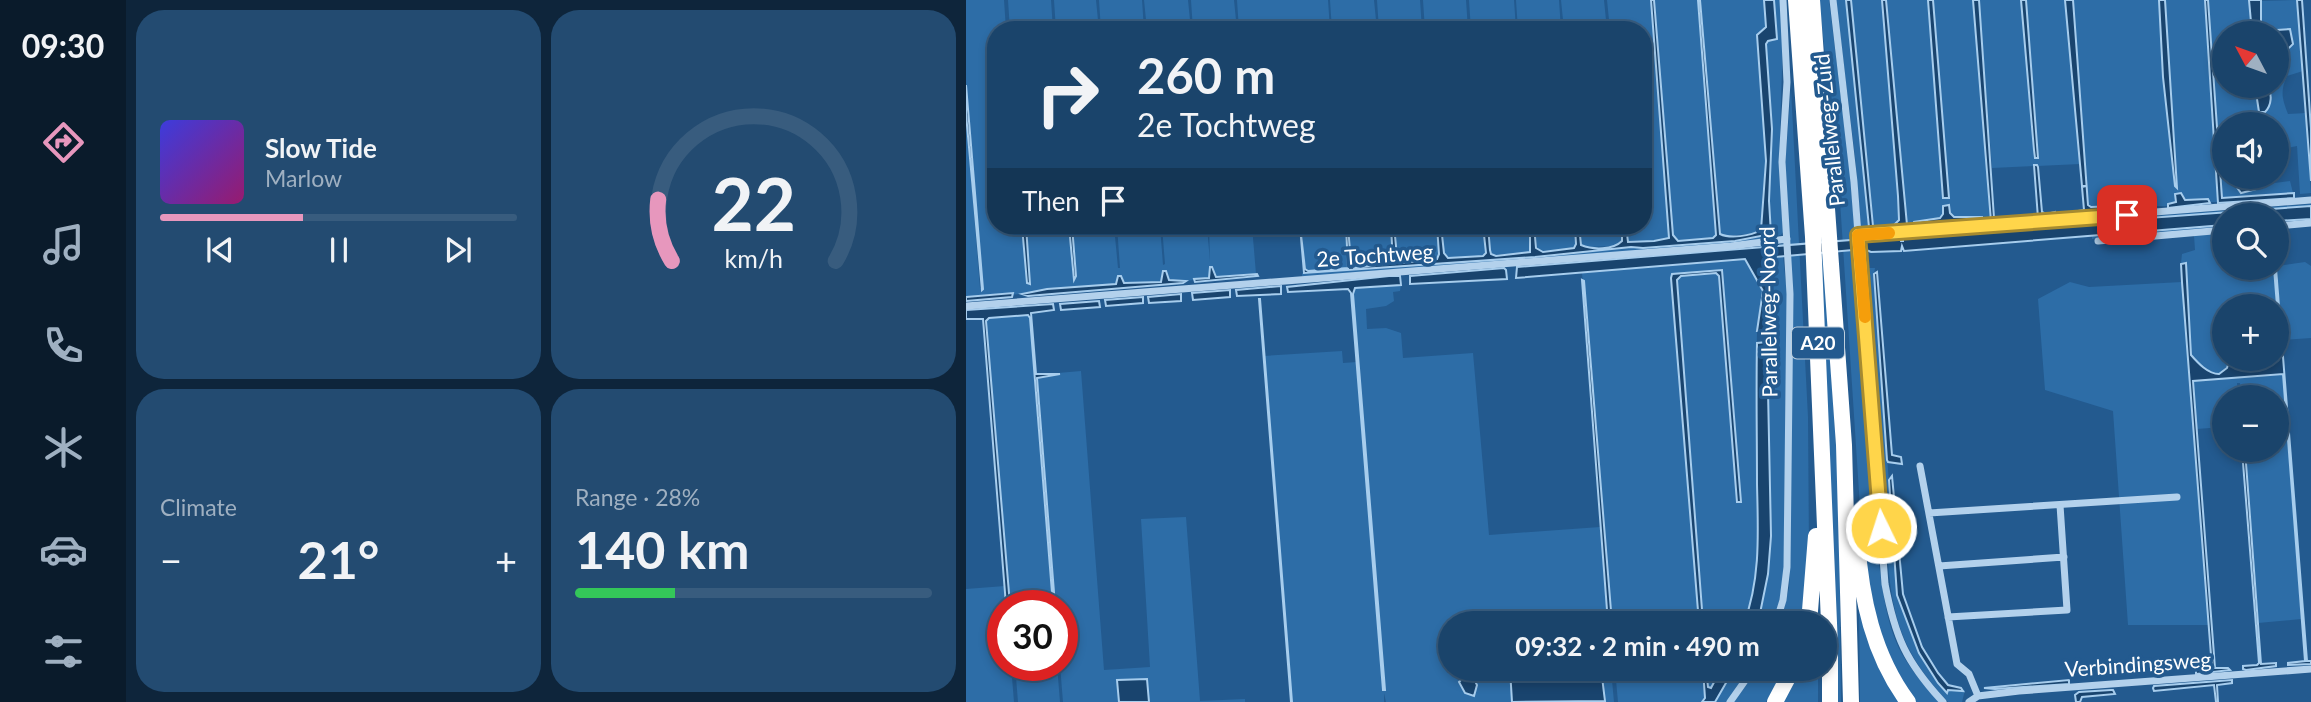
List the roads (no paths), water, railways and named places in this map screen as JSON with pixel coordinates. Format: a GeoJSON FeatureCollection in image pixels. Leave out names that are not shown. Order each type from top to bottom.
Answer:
{"type":"FeatureCollection","features":[{"type":"Feature","properties":{"kind":"highway","name":"A20"},"geometry":{"type":"LineString","coordinates":[[1796,0],[1813,237],[1830,702]]}},
{"type":"Feature","properties":{"kind":"highway","name":"A20"},"geometry":{"type":"LineString","coordinates":[[1812,0],[1844,445],[1851,702]]}},
{"type":"Feature","properties":{"kind":"highway","name":"A20"},"geometry":{"type":"LineString","coordinates":[[1810,611],[1815,561],[1816,441],[1822,426]]}},
{"type":"Feature","properties":{"kind":"highway","name":"A20"},"geometry":{"type":"LineString","coordinates":[[1844,445],[1851,461],[1858,558],[1870,628],[1884,663],[1908,702]]}},
{"type":"Feature","properties":{"kind":"highway"},"geometry":{"type":"LineString","coordinates":[[1775,702],[1786,681]]}},
{"type":"Feature","properties":{"kind":"street","name":"Parallelweg-Noord"},"geometry":{"type":"LineString","coordinates":[[1780,611],[1787,566],[1788,259],[1782,162],[1787,82],[1783,0]]}},
{"type":"Feature","properties":{"kind":"street","name":"Parallelweg-Zuid"},"geometry":{"type":"LineString","coordinates":[[1832,0],[1859,237],[1885,584],[1900,644],[1916,670],[1943,702]]}},
{"type":"Feature","properties":{"kind":"street"},"geometry":{"type":"LineString","coordinates":[[1859,237],[2311,200]]}},
{"type":"Feature","properties":{"kind":"street"},"geometry":{"type":"LineString","coordinates":[[2289,225],[2311,223]]}},
{"type":"Feature","properties":{"kind":"street"},"geometry":{"type":"LineString","coordinates":[[2098,241],[2212,231]]}},
{"type":"Feature","properties":{"kind":"street","name":"2e Tochtweg"},"geometry":{"type":"LineString","coordinates":[[966,306],[1787,242]]}},
{"type":"Feature","properties":{"kind":"street"},"geometry":{"type":"LineString","coordinates":[[1920,466],[1957,664],[1969,674],[1978,696]]}},
{"type":"Feature","properties":{"kind":"street"},"geometry":{"type":"LineString","coordinates":[[1929,513],[2177,497]]}},
{"type":"Feature","properties":{"kind":"street"},"geometry":{"type":"LineString","coordinates":[[1948,617],[2067,610],[2060,505]]}},
{"type":"Feature","properties":{"kind":"street"},"geometry":{"type":"LineString","coordinates":[[1938,566],[2064,557]]}},
{"type":"Feature","properties":{"kind":"street","name":"Verbindingsweg"},"geometry":{"type":"LineString","coordinates":[[1969,702],[1978,696],[2311,669]]}},
{"type":"Feature","properties":{"kind":"street"},"geometry":{"type":"LineString","coordinates":[[1730,702],[1745,681]]}}]}
